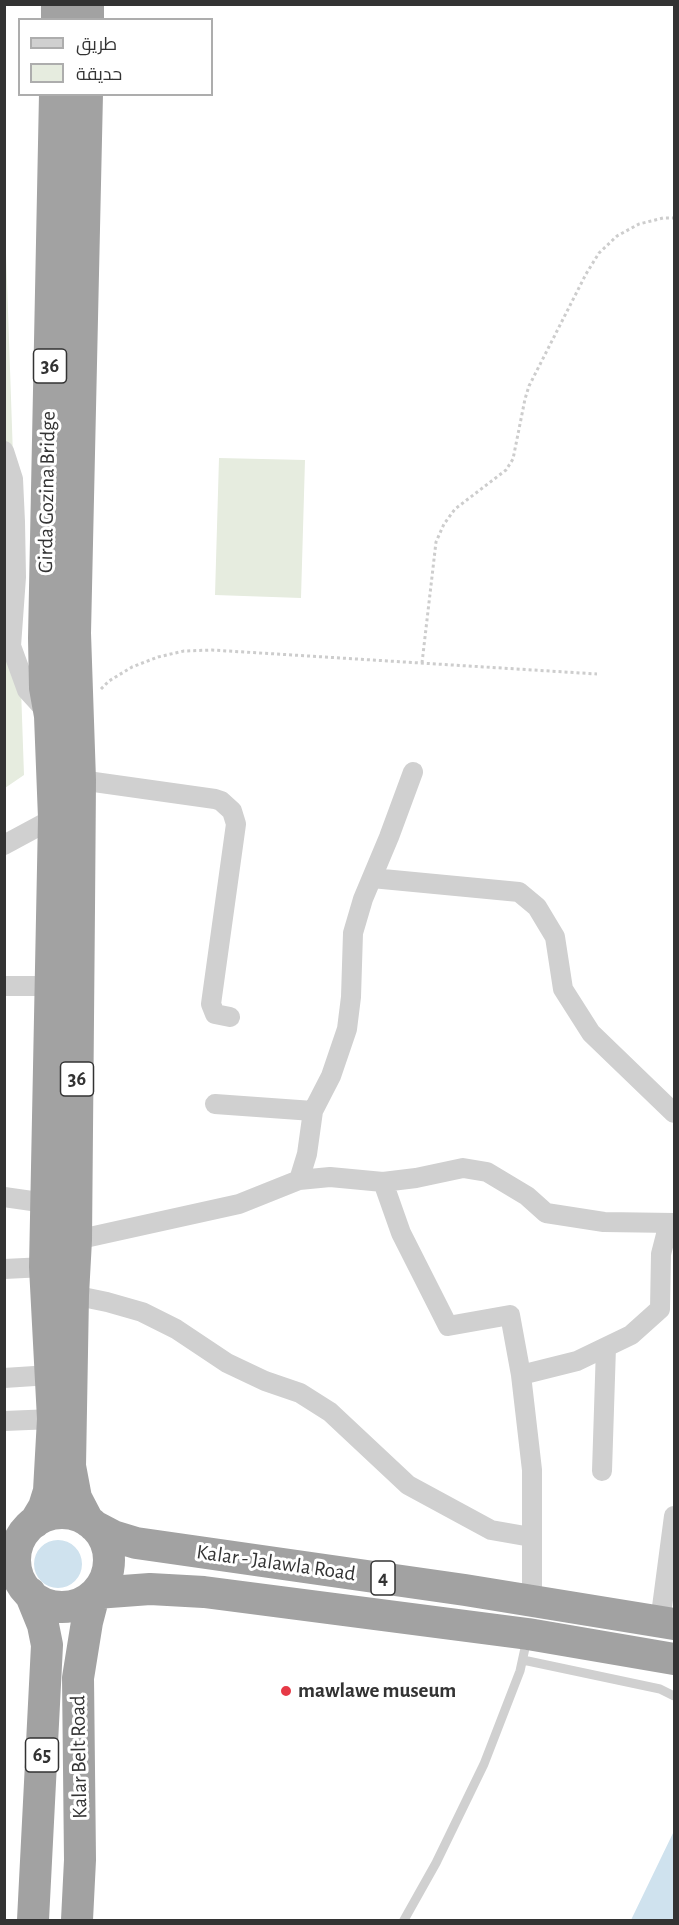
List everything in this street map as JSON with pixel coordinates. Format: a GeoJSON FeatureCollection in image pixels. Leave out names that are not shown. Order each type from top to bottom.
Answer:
{"type":"FeatureCollection","features":[{"type":"Feature","properties":{"kind":"highway","name":"Girda Gozina Bridge"},"geometry":{"type":"LineString","coordinates":[[55,96],[44,638],[45,688],[64,716]]}},
{"type":"Feature","properties":{"kind":"highway","name":"36"},"geometry":{"type":"LineString","coordinates":[[21,1530],[44,1507],[49,1491],[52,1419],[45,1267],[54,818],[75,633],[87,96]]}},
{"type":"Feature","properties":{"kind":"highway","name":"36"},"geometry":{"type":"LineString","coordinates":[[64,716],[80,780],[76,1240],[70,1466],[76,1498],[91,1524]]}},
{"type":"Feature","properties":{"kind":"highway","name":"4"},"geometry":{"type":"LineString","coordinates":[[21,1530],[56,1514],[67,1514],[91,1524]]}},
{"type":"Feature","properties":{"kind":"highway","name":"Kalar - Jalawla Road"},"geometry":{"type":"LineString","coordinates":[[91,1524],[113,1536],[136,1543],[465,1590],[667,1623]]}},
{"type":"Feature","properties":{"kind":"highway"},"geometry":{"type":"LineString","coordinates":[[91,1524],[102,1536],[109,1559],[105,1577],[95,1594]]}},
{"type":"Feature","properties":{"kind":"highway"},"geometry":{"type":"LineString","coordinates":[[21,1530],[16,1558],[21,1592]]}},
{"type":"Feature","properties":{"kind":"highway","name":"Kalar - Jalawla Road"},"geometry":{"type":"LineString","coordinates":[[95,1594],[150,1589],[204,1592],[465,1626],[525,1647],[675,1659]]}},
{"type":"Feature","properties":{"kind":"highway"},"geometry":{"type":"LineString","coordinates":[[465,1590],[465,1626]]}},
{"type":"Feature","properties":{"kind":"highway","name":"4"},"geometry":{"type":"LineString","coordinates":[[21,1592],[44,1603],[62,1607],[79,1604],[95,1594]]}},
{"type":"Feature","properties":{"kind":"highway","name":"Kalar Belt Road"},"geometry":{"type":"LineString","coordinates":[[21,1592],[42,1624],[47,1645],[33,1920]]}},
{"type":"Feature","properties":{"kind":"highway","name":"Kalar Belt Road"},"geometry":{"type":"LineString","coordinates":[[77,1920],[80,1860],[78,1678],[87,1622],[95,1594]]}},
{"type":"Feature","properties":{"kind":"street"},"geometry":{"type":"LineString","coordinates":[[4,451],[13,479],[14,501],[16,577],[11,646],[27,690],[64,716]]}},
{"type":"Feature","properties":{"kind":"street"},"geometry":{"type":"LineString","coordinates":[[299,1179],[307,1154],[313,1111],[331,1076],[347,1029],[351,997],[353,933],[363,899],[413,772]]}},
{"type":"Feature","properties":{"kind":"street"},"geometry":{"type":"LineString","coordinates":[[80,780],[215,799],[221,801],[232,811],[236,824],[211,1004],[215,1014],[230,1017]]}},
{"type":"Feature","properties":{"kind":"street"},"geometry":{"type":"LineString","coordinates":[[4,845],[54,818]]}},
{"type":"Feature","properties":{"kind":"street"},"geometry":{"type":"LineString","coordinates":[[372,878],[519,892],[537,907],[555,937],[563,989],[591,1034],[675,1113]]}},
{"type":"Feature","properties":{"kind":"street"},"geometry":{"type":"LineString","coordinates":[[4,986],[51,986]]}},
{"type":"Feature","properties":{"kind":"street"},"geometry":{"type":"LineString","coordinates":[[215,1104],[313,1111]]}},
{"type":"Feature","properties":{"kind":"street"},"geometry":{"type":"LineString","coordinates":[[76,1240],[239,1204],[299,1179],[330,1177],[383,1182],[463,1168],[487,1172],[527,1196],[546,1213],[604,1222],[672,1223],[661,1254],[660,1309],[631,1335],[578,1361],[521,1375]]}},
{"type":"Feature","properties":{"kind":"street"},"geometry":{"type":"LineString","coordinates":[[383,1182],[401,1233],[448,1326],[510,1315],[521,1375],[532,1470],[532,1601]]}},
{"type":"Feature","properties":{"kind":"street"},"geometry":{"type":"LineString","coordinates":[[4,1197],[46,1203]]}},
{"type":"Feature","properties":{"kind":"street"},"geometry":{"type":"LineString","coordinates":[[4,1269],[45,1267]]}},
{"type":"Feature","properties":{"kind":"street"},"geometry":{"type":"LineString","coordinates":[[73,1295],[142,1312],[176,1329],[227,1363],[265,1381],[300,1393],[330,1412],[408,1485],[491,1530],[531,1537]]}},
{"type":"Feature","properties":{"kind":"street"},"geometry":{"type":"LineString","coordinates":[[602,1471],[606,1347]]}},
{"type":"Feature","properties":{"kind":"street"},"geometry":{"type":"LineString","coordinates":[[4,1378],[50,1375]]}},
{"type":"Feature","properties":{"kind":"street"},"geometry":{"type":"LineString","coordinates":[[4,1421],[52,1419]]}},
{"type":"Feature","properties":{"kind":"street"},"geometry":{"type":"LineString","coordinates":[[667,1623],[675,1516]]}},
{"type":"Feature","properties":{"kind":"lane"},"geometry":{"type":"LineString","coordinates":[[404,1920],[436,1863],[484,1764],[520,1671],[525,1647],[660,1689],[675,1696]]}},
{"type":"Feature","properties":{"kind":"path"},"geometry":{"type":"LineString","coordinates":[[422,663],[436,542],[444,524],[455,509],[506,470],[513,459],[525,399],[530,386],[586,274],[599,253],[617,236],[639,224],[663,218],[675,218]]}},
{"type":"Feature","properties":{"kind":"path"},"geometry":{"type":"LineString","coordinates":[[101,689],[109,681],[132,667],[158,657],[184,651],[212,650],[597,674]]}},
{"type":"Feature","properties":{"kind":"green space"},"geometry":{"type":"Polygon","coordinates":[[[4,195],[24,775],[5,788],[4,788],[4,195]]]}},
{"type":"Feature","properties":{"kind":"green space"},"geometry":{"type":"Polygon","coordinates":[[[219,458],[305,460],[301,598],[215,595],[219,458]]]}},
{"type":"Feature","properties":{"kind":"water"},"geometry":{"type":"Polygon","coordinates":[[[53,1540],[63,1540],[75,1547],[82,1559],[82,1569],[75,1581],[63,1588],[53,1588],[38,1577],[34,1569],[34,1559],[45,1544],[53,1540]]]}},
{"type":"Feature","properties":{"kind":"water"},"geometry":{"type":"Polygon","coordinates":[[[674,1831],[674,1920],[631,1920],[674,1831]]]}},
{"type":"Feature","properties":{"kind":"place","name":"mawlawe museum"},"geometry":{"type":"Point","coordinates":[286,1691]}}]}
